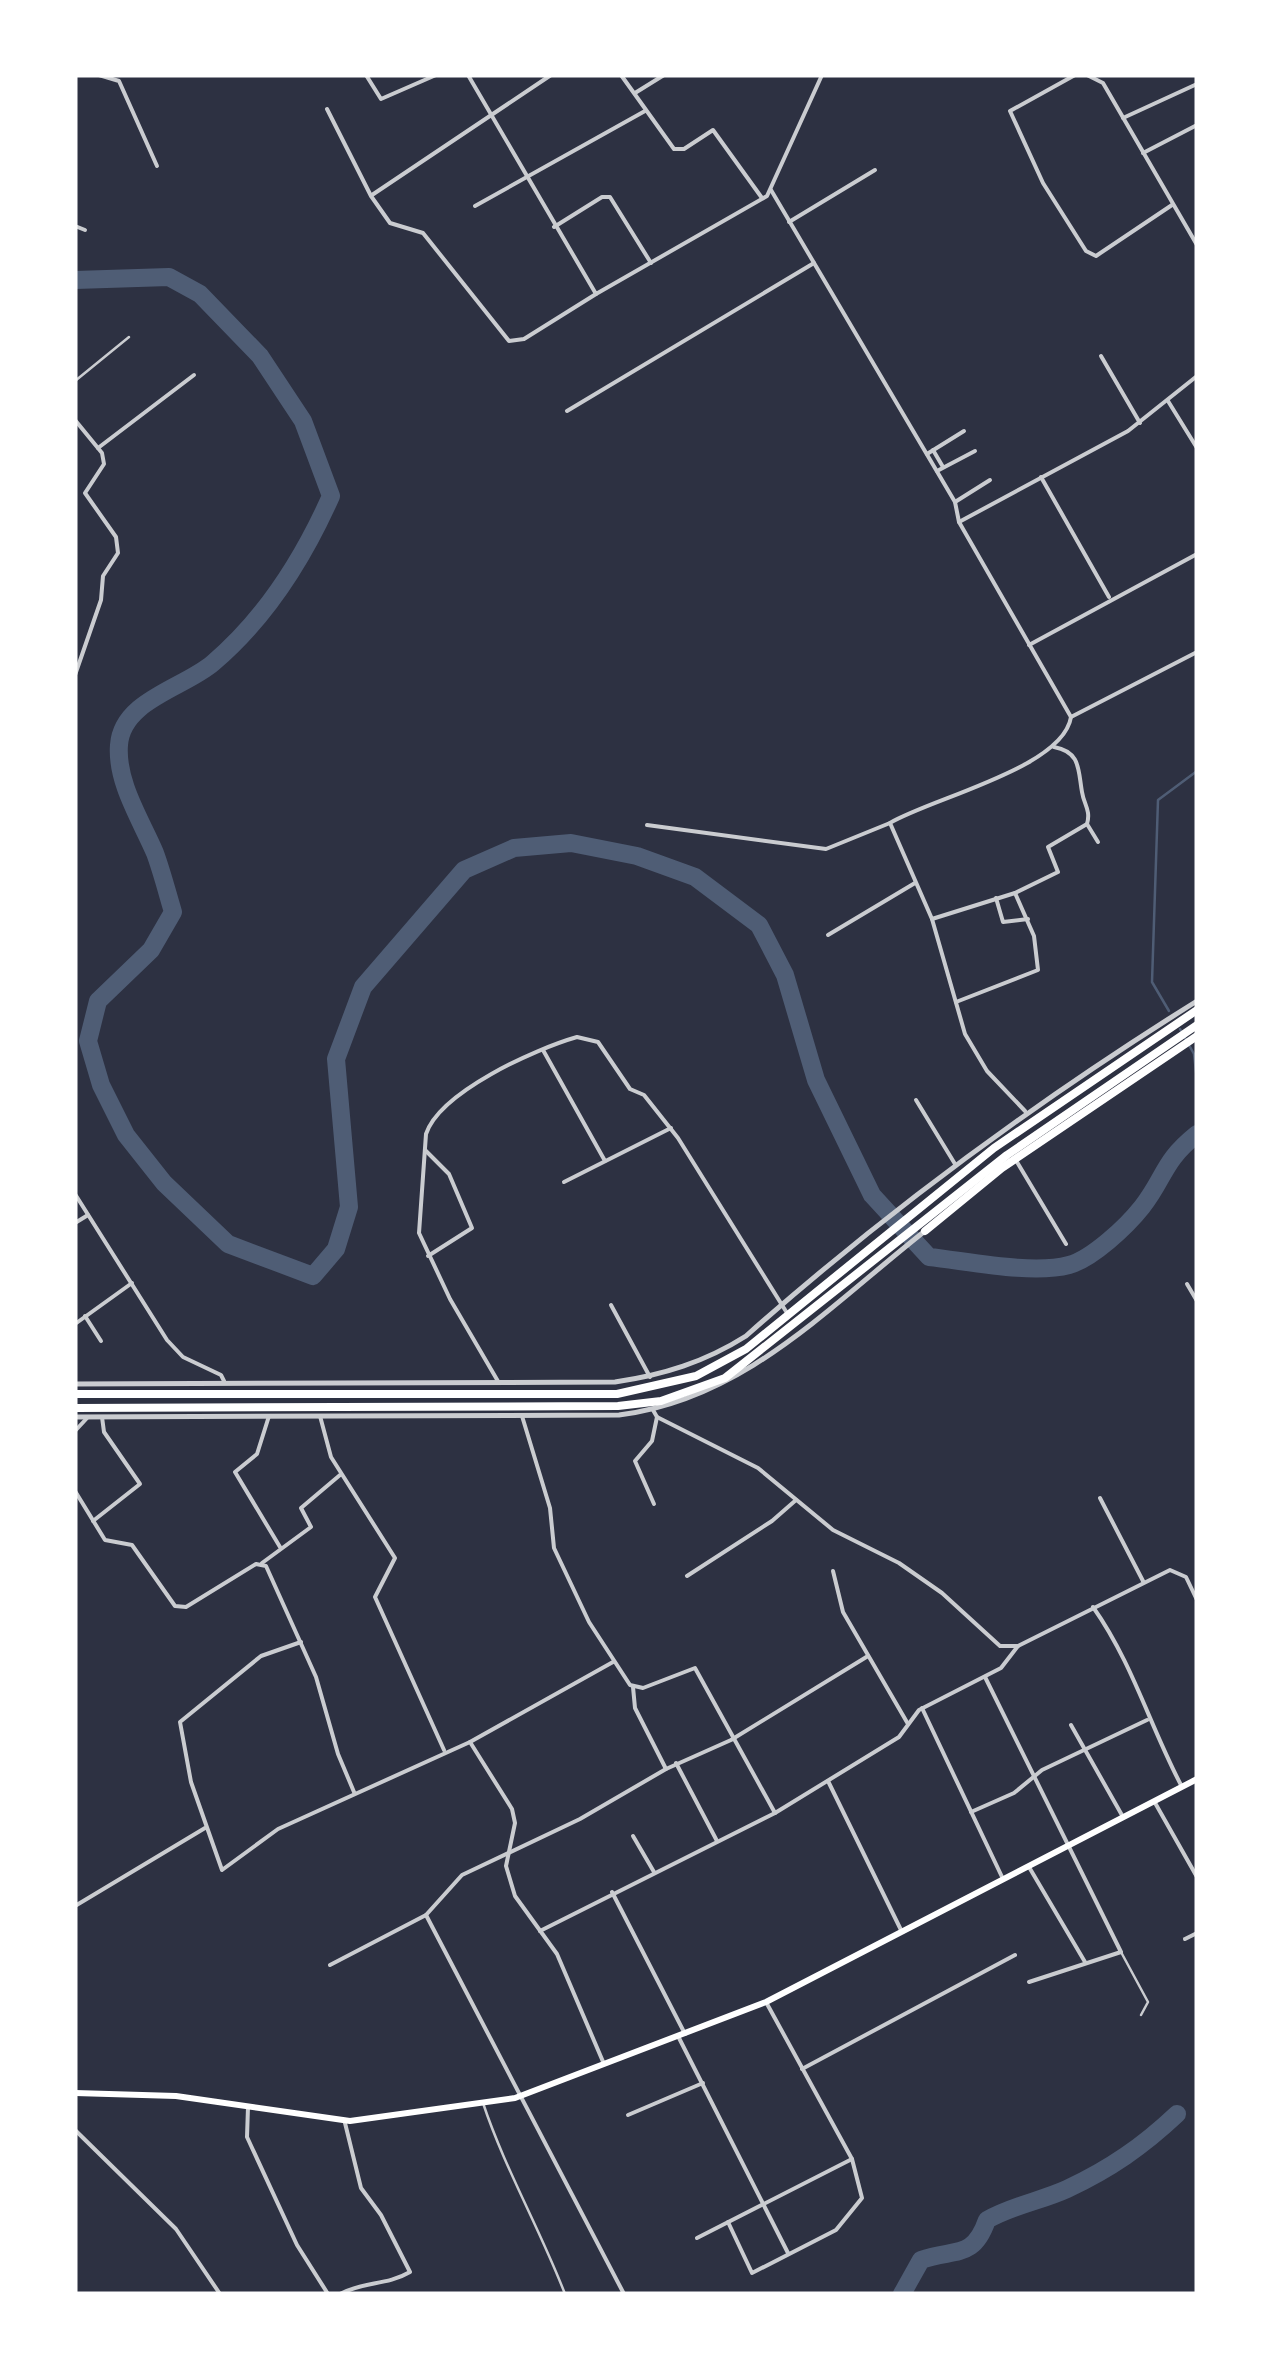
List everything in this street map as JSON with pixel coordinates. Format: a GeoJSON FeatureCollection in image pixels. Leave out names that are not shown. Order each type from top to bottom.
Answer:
{"type":"FeatureCollection","features":[{"type":"Feature","properties":{"kind":"highway"},"geometry":{"type":"LineString","coordinates":[[75,1394],[617,1394],[655,1388],[721,1364],[842,1262],[1134,1045],[1197,1010]]}},
{"type":"Feature","properties":{"kind":"highway"},"geometry":{"type":"LineString","coordinates":[[75,1408],[650,1402],[726,1378],[1087,1099],[1187,1038],[1197,1026]]}},
{"type":"Feature","properties":{"kind":"highway"},"geometry":{"type":"LineString","coordinates":[[922,1228],[1156,1058]]}},
{"type":"Feature","properties":{"kind":"highway"},"geometry":{"type":"LineString","coordinates":[[1079,1088],[1087,1099]]}},
{"type":"Feature","properties":{"kind":"main road"},"geometry":{"type":"LineString","coordinates":[[75,2092],[176,2096],[345,2121],[523,2095],[766,2002],[1197,1779]]}},
{"type":"Feature","properties":{"kind":"street"},"geometry":{"type":"LineString","coordinates":[[100,75],[119,81],[157,166]]}},
{"type":"Feature","properties":{"kind":"street"},"geometry":{"type":"LineString","coordinates":[[366,75],[380,99],[436,75]]}},
{"type":"Feature","properties":{"kind":"street"},"geometry":{"type":"LineString","coordinates":[[468,75],[596,294]]}},
{"type":"Feature","properties":{"kind":"street"},"geometry":{"type":"LineString","coordinates":[[371,196],[551,75]]}},
{"type":"Feature","properties":{"kind":"street"},"geometry":{"type":"LineString","coordinates":[[621,75],[678,151],[714,130],[762,199]]}},
{"type":"Feature","properties":{"kind":"street"},"geometry":{"type":"LineString","coordinates":[[635,93],[664,75]]}},
{"type":"Feature","properties":{"kind":"street"},"geometry":{"type":"LineString","coordinates":[[1075,75],[1010,111],[1043,183],[1086,251],[1096,256],[1172,205]]}},
{"type":"Feature","properties":{"kind":"street"},"geometry":{"type":"LineString","coordinates":[[1087,75],[1104,84],[1197,245]]}},
{"type":"Feature","properties":{"kind":"street"},"geometry":{"type":"LineString","coordinates":[[327,109],[371,196],[390,223],[422,233],[509,341],[524,340],[762,199],[771,190],[819,77]]}},
{"type":"Feature","properties":{"kind":"street"},"geometry":{"type":"LineString","coordinates":[[1124,118],[1197,84]]}},
{"type":"Feature","properties":{"kind":"street"},"geometry":{"type":"LineString","coordinates":[[474,206],[645,111]]}},
{"type":"Feature","properties":{"kind":"street"},"geometry":{"type":"LineString","coordinates":[[1143,154],[1197,125]]}},
{"type":"Feature","properties":{"kind":"street"},"geometry":{"type":"LineString","coordinates":[[790,222],[874,170]]}},
{"type":"Feature","properties":{"kind":"street"},"geometry":{"type":"LineString","coordinates":[[647,826],[826,849],[1054,747],[1069,728],[1071,717],[958,522],[955,502],[771,190]]}},
{"type":"Feature","properties":{"kind":"street"},"geometry":{"type":"LineString","coordinates":[[554,227],[610,197],[651,264]]}},
{"type":"Feature","properties":{"kind":"street"},"geometry":{"type":"LineString","coordinates":[[75,226],[84,230]]}},
{"type":"Feature","properties":{"kind":"street"},"geometry":{"type":"LineString","coordinates":[[567,411],[814,263]]}},
{"type":"Feature","properties":{"kind":"street"},"geometry":{"type":"LineString","coordinates":[[1100,356],[1140,423]]}},
{"type":"Feature","properties":{"kind":"street"},"geometry":{"type":"LineString","coordinates":[[98,448],[194,375]]}},
{"type":"Feature","properties":{"kind":"street"},"geometry":{"type":"LineString","coordinates":[[958,522],[1140,423],[1197,376]]}},
{"type":"Feature","properties":{"kind":"street"},"geometry":{"type":"LineString","coordinates":[[1166,400],[1197,448]]}},
{"type":"Feature","properties":{"kind":"street"},"geometry":{"type":"LineString","coordinates":[[75,420],[98,448],[104,464],[86,493],[116,536],[118,552],[101,580],[101,600],[75,675]]}},
{"type":"Feature","properties":{"kind":"street"},"geometry":{"type":"LineString","coordinates":[[927,454],[964,432]]}},
{"type":"Feature","properties":{"kind":"street"},"geometry":{"type":"LineString","coordinates":[[933,450],[944,467]]}},
{"type":"Feature","properties":{"kind":"street"},"geometry":{"type":"LineString","coordinates":[[937,471],[975,451]]}},
{"type":"Feature","properties":{"kind":"street"},"geometry":{"type":"LineString","coordinates":[[1041,477],[1109,597]]}},
{"type":"Feature","properties":{"kind":"street"},"geometry":{"type":"LineString","coordinates":[[955,502],[990,480]]}},
{"type":"Feature","properties":{"kind":"street"},"geometry":{"type":"LineString","coordinates":[[1029,645],[1109,597],[1197,554]]}},
{"type":"Feature","properties":{"kind":"street"},"geometry":{"type":"LineString","coordinates":[[1071,717],[1197,652]]}},
{"type":"Feature","properties":{"kind":"street"},"geometry":{"type":"LineString","coordinates":[[1054,747],[1072,756],[1082,769],[1088,824],[1098,842]]}},
{"type":"Feature","properties":{"kind":"street"},"geometry":{"type":"LineString","coordinates":[[890,823],[932,919],[976,1055],[1025,1111]]}},
{"type":"Feature","properties":{"kind":"street"},"geometry":{"type":"LineString","coordinates":[[932,919],[1015,893],[1057,872],[1048,847],[1088,824]]}},
{"type":"Feature","properties":{"kind":"street"},"geometry":{"type":"LineString","coordinates":[[828,935],[915,883]]}},
{"type":"Feature","properties":{"kind":"street"},"geometry":{"type":"LineString","coordinates":[[956,1002],[1038,970],[1028,920],[1015,893]]}},
{"type":"Feature","properties":{"kind":"street"},"geometry":{"type":"LineString","coordinates":[[996,897],[1004,922],[1028,920]]}},
{"type":"Feature","properties":{"kind":"street"},"geometry":{"type":"LineString","coordinates":[[842,1262],[954,1164],[1025,1111],[1134,1045],[1197,1001]]}},
{"type":"Feature","properties":{"kind":"street"},"geometry":{"type":"LineString","coordinates":[[75,1384],[500,1384],[615,1382],[650,1377],[717,1355],[784,1309],[671,1128],[644,1095],[630,1089],[592,1038],[576,1037],[544,1050],[459,1094],[430,1122],[424,1149],[419,1233],[500,1384]]}},
{"type":"Feature","properties":{"kind":"street"},"geometry":{"type":"LineString","coordinates":[[544,1050],[605,1162]]}},
{"type":"Feature","properties":{"kind":"street"},"geometry":{"type":"LineString","coordinates":[[916,1100],[954,1164]]}},
{"type":"Feature","properties":{"kind":"street"},"geometry":{"type":"LineString","coordinates":[[564,1182],[671,1128]]}},
{"type":"Feature","properties":{"kind":"street"},"geometry":{"type":"LineString","coordinates":[[424,1149],[449,1174],[472,1228],[428,1256]]}},
{"type":"Feature","properties":{"kind":"street"},"geometry":{"type":"LineString","coordinates":[[1015,1160],[1066,1244]]}},
{"type":"Feature","properties":{"kind":"street"},"geometry":{"type":"LineString","coordinates":[[75,1194],[183,1358],[221,1375],[225,1384]]}},
{"type":"Feature","properties":{"kind":"street"},"geometry":{"type":"LineString","coordinates":[[75,1223],[88,1215]]}},
{"type":"Feature","properties":{"kind":"street"},"geometry":{"type":"LineString","coordinates":[[75,1417],[655,1414],[734,1380],[856,1280]]}},
{"type":"Feature","properties":{"kind":"street"},"geometry":{"type":"LineString","coordinates":[[75,1324],[132,1282]]}},
{"type":"Feature","properties":{"kind":"street"},"geometry":{"type":"LineString","coordinates":[[1187,1284],[1197,1301]]}},
{"type":"Feature","properties":{"kind":"street"},"geometry":{"type":"LineString","coordinates":[[612,1305],[650,1377]]}},
{"type":"Feature","properties":{"kind":"street"},"geometry":{"type":"LineString","coordinates":[[86,1316],[101,1342]]}},
{"type":"Feature","properties":{"kind":"street"},"geometry":{"type":"LineString","coordinates":[[655,1414],[740,1456],[833,1530],[899,1564],[942,1593],[991,1642],[1018,1646]]}},
{"type":"Feature","properties":{"kind":"street"},"geometry":{"type":"LineString","coordinates":[[654,1504],[635,1461],[652,1440],[655,1414]]}},
{"type":"Feature","properties":{"kind":"street"},"geometry":{"type":"LineString","coordinates":[[269,1416],[257,1454],[235,1472],[280,1547]]}},
{"type":"Feature","properties":{"kind":"street"},"geometry":{"type":"LineString","coordinates":[[320,1416],[328,1448],[395,1558],[375,1597],[445,1751]]}},
{"type":"Feature","properties":{"kind":"street"},"geometry":{"type":"LineString","coordinates":[[522,1416],[550,1508],[554,1548],[612,1662],[633,1687],[635,1708],[666,1768]]}},
{"type":"Feature","properties":{"kind":"street"},"geometry":{"type":"LineString","coordinates":[[75,1431],[88,1417]]}},
{"type":"Feature","properties":{"kind":"street"},"geometry":{"type":"LineString","coordinates":[[94,1520],[140,1484],[104,1432],[102,1417]]}},
{"type":"Feature","properties":{"kind":"street"},"geometry":{"type":"LineString","coordinates":[[75,1492],[108,1542],[127,1543],[138,1550],[169,1601],[181,1608],[262,1563],[311,1527],[301,1508],[342,1473]]}},
{"type":"Feature","properties":{"kind":"street"},"geometry":{"type":"LineString","coordinates":[[1100,1498],[1144,1581]]}},
{"type":"Feature","properties":{"kind":"street"},"geometry":{"type":"LineString","coordinates":[[687,1576],[772,1521],[796,1500]]}},
{"type":"Feature","properties":{"kind":"street"},"geometry":{"type":"LineString","coordinates":[[262,1563],[288,1608],[354,1792]]}},
{"type":"Feature","properties":{"kind":"street"},"geometry":{"type":"LineString","coordinates":[[834,1571],[844,1612],[908,1724]]}},
{"type":"Feature","properties":{"kind":"street"},"geometry":{"type":"LineString","coordinates":[[540,1932],[612,1892],[775,1813],[899,1737],[922,1708],[1001,1668],[1018,1646],[1093,1606],[1161,1572],[1178,1572],[1197,1600]]}},
{"type":"Feature","properties":{"kind":"street"},"geometry":{"type":"LineString","coordinates":[[1093,1606],[1126,1657],[1147,1720],[1182,1786]]}},
{"type":"Feature","properties":{"kind":"street"},"geometry":{"type":"LineString","coordinates":[[301,1642],[260,1656],[180,1722],[182,1748],[205,1828],[222,1870],[274,1831],[470,1742],[612,1662]]}},
{"type":"Feature","properties":{"kind":"street"},"geometry":{"type":"LineString","coordinates":[[330,1965],[426,1915],[462,1875],[508,1857],[666,1768],[731,1740],[868,1656]]}},
{"type":"Feature","properties":{"kind":"street"},"geometry":{"type":"LineString","coordinates":[[633,1687],[644,1688],[695,1668],[731,1740],[775,1813]]}},
{"type":"Feature","properties":{"kind":"street"},"geometry":{"type":"LineString","coordinates":[[985,1677],[1121,1952],[1030,1982]]}},
{"type":"Feature","properties":{"kind":"street"},"geometry":{"type":"LineString","coordinates":[[922,1708],[1003,1879]]}},
{"type":"Feature","properties":{"kind":"street"},"geometry":{"type":"LineString","coordinates":[[972,1812],[1014,1793],[1034,1776],[1085,1749],[1147,1720]]}},
{"type":"Feature","properties":{"kind":"street"},"geometry":{"type":"LineString","coordinates":[[1071,1724],[1123,1817]]}},
{"type":"Feature","properties":{"kind":"street"},"geometry":{"type":"LineString","coordinates":[[470,1742],[512,1809],[515,1824],[508,1857],[514,1896],[558,1954],[604,2064]]}},
{"type":"Feature","properties":{"kind":"street"},"geometry":{"type":"LineString","coordinates":[[676,1763],[717,1841]]}},
{"type":"Feature","properties":{"kind":"street"},"geometry":{"type":"LineString","coordinates":[[828,1781],[902,1932]]}},
{"type":"Feature","properties":{"kind":"street"},"geometry":{"type":"LineString","coordinates":[[1154,1801],[1197,1877]]}},
{"type":"Feature","properties":{"kind":"street"},"geometry":{"type":"LineString","coordinates":[[75,1906],[205,1828]]}},
{"type":"Feature","properties":{"kind":"street"},"geometry":{"type":"LineString","coordinates":[[632,1836],[654,1872]]}},
{"type":"Feature","properties":{"kind":"street"},"geometry":{"type":"LineString","coordinates":[[1028,1866],[1085,1962]]}},
{"type":"Feature","properties":{"kind":"street"},"geometry":{"type":"LineString","coordinates":[[612,1892],[788,2253]]}},
{"type":"Feature","properties":{"kind":"street"},"geometry":{"type":"LineString","coordinates":[[426,1915],[624,2294]]}},
{"type":"Feature","properties":{"kind":"street"},"geometry":{"type":"LineString","coordinates":[[1185,1939],[1197,1933]]}},
{"type":"Feature","properties":{"kind":"street"},"geometry":{"type":"LineString","coordinates":[[802,2070],[1016,1954]]}},
{"type":"Feature","properties":{"kind":"street"},"geometry":{"type":"LineString","coordinates":[[728,2222],[752,2273],[836,2230],[857,2208],[862,2185],[766,2002]]}},
{"type":"Feature","properties":{"kind":"street"},"geometry":{"type":"LineString","coordinates":[[628,2116],[703,2083]]}},
{"type":"Feature","properties":{"kind":"street"},"geometry":{"type":"LineString","coordinates":[[248,2107],[247,2137],[297,2245],[328,2294]]}},
{"type":"Feature","properties":{"kind":"street"},"geometry":{"type":"LineString","coordinates":[[340,2294],[360,2284],[382,2286],[410,2272],[381,2214],[360,2188],[345,2121]]}},
{"type":"Feature","properties":{"kind":"street"},"geometry":{"type":"LineString","coordinates":[[75,2130],[176,2230],[220,2294]]}},
{"type":"Feature","properties":{"kind":"street"},"geometry":{"type":"LineString","coordinates":[[697,2238],[852,2160]]}},
{"type":"Feature","properties":{"kind":"lane"},"geometry":{"type":"LineString","coordinates":[[75,380],[130,337]]}},
{"type":"Feature","properties":{"kind":"lane"},"geometry":{"type":"LineString","coordinates":[[1121,1952],[1148,2002],[1141,2015]]}},
{"type":"Feature","properties":{"kind":"lane"},"geometry":{"type":"LineString","coordinates":[[483,2103],[502,2159],[540,2229],[565,2294]]}},
{"type":"Feature","properties":{"kind":"waterway"},"geometry":{"type":"LineString","coordinates":[[75,280],[169,277],[200,294],[260,356],[303,421],[331,496],[295,565],[250,627],[201,672],[142,706],[123,730],[119,745],[125,787],[155,853],[173,912],[151,950],[98,1001],[88,1041],[101,1085],[126,1135],[164,1183],[228,1244],[313,1276],[336,1249],[349,1207],[336,1059],[363,987],[464,870],[514,848],[571,843],[637,856],[695,877],[759,925],[785,975],[816,1080],[872,1195],[929,1257],[1037,1269],[1078,1262],[1136,1215],[1171,1161],[1197,1134]]}},
{"type":"Feature","properties":{"kind":"waterway"},"geometry":{"type":"LineString","coordinates":[[1169,1011],[1152,982],[1158,800],[1197,771]]}},
{"type":"Feature","properties":{"kind":"waterway"},"geometry":{"type":"LineString","coordinates":[[1180,1029],[1194,1054],[1197,1080]]}},
{"type":"Feature","properties":{"kind":"waterway"},"geometry":{"type":"LineString","coordinates":[[902,2294],[921,2260],[969,2247],[982,2233],[987,2220],[1098,2173],[1139,2147],[1177,2114]]}}]}
